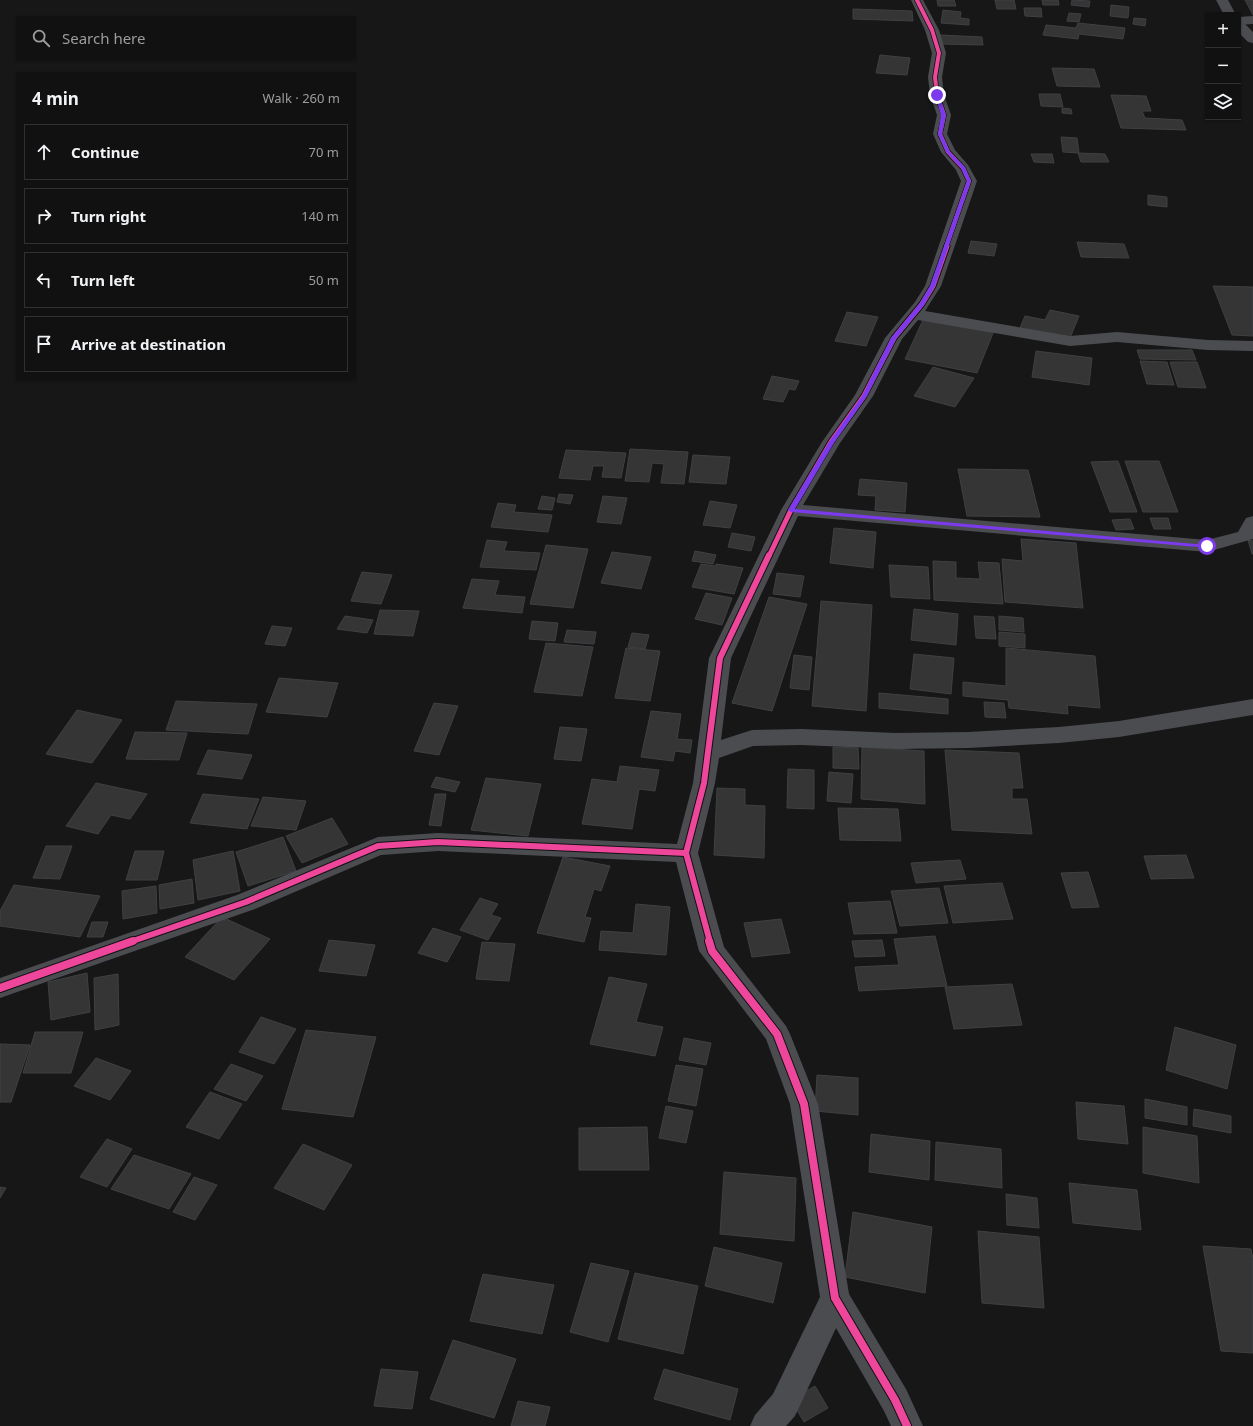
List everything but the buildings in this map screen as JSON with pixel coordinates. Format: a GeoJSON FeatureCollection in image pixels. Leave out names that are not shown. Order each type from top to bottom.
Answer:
{"type":"FeatureCollection","features":[{"type":"Feature","properties":{"kind":"street"},"geometry":{"type":"LineString","coordinates":[[907,1426],[895,1400],[835,1298],[804,1104],[777,1034],[712,951],[686,853],[704,783],[720,658],[791,510],[831,442],[864,396],[894,338],[933,286],[969,181],[963,168],[948,152],[940,134],[944,115],[937,95],[935,77],[939,53],[932,30],[918,0]]}},
{"type":"Feature","properties":{"kind":"street"},"geometry":{"type":"LineString","coordinates":[[1222,0],[1228,12]]}},
{"type":"Feature","properties":{"kind":"street"},"geometry":{"type":"LineString","coordinates":[[1241,21],[1253,20]]}},
{"type":"Feature","properties":{"kind":"street"},"geometry":{"type":"LineString","coordinates":[[1241,28],[1253,39]]}},
{"type":"Feature","properties":{"kind":"street"},"geometry":{"type":"LineString","coordinates":[[913,314],[1070,341],[1117,337],[1208,345],[1253,346]]}},
{"type":"Feature","properties":{"kind":"street"},"geometry":{"type":"LineString","coordinates":[[791,510],[1207,546],[1245,536],[1253,522]]}},
{"type":"Feature","properties":{"kind":"street"},"geometry":{"type":"LineString","coordinates":[[708,753],[752,738],[801,737],[896,742],[1059,735],[1119,729],[1253,707]]}},
{"type":"Feature","properties":{"kind":"street"},"geometry":{"type":"LineString","coordinates":[[0,988],[246,902],[378,846],[438,842],[686,853]]}},
{"type":"Feature","properties":{"kind":"street"},"geometry":{"type":"LineString","coordinates":[[766,1426],[784,1405],[835,1298]]}},
{"type":"Feature","properties":{"kind":"cycle path"},"geometry":{"type":"LineString","coordinates":[[907,1426],[895,1400],[835,1298],[804,1104],[777,1034],[712,951],[686,853],[704,783],[720,658],[791,510],[831,442],[864,396],[894,338],[922,304],[933,286],[969,181],[963,168],[948,152],[940,134],[944,115],[937,95],[935,77],[939,53],[932,30],[917,0]]}},
{"type":"Feature","properties":{"kind":"cycle path"},"geometry":{"type":"LineString","coordinates":[[0,988],[246,902],[378,846],[438,842],[686,853]]}},
{"type":"Feature","properties":{"kind":"route"},"geometry":{"type":"LineString","coordinates":[[937,95],[944,115],[940,134],[948,152],[963,168],[969,181],[951,237],[933,286],[922,304],[902,326],[894,338],[864,396],[831,442],[791,510],[1207,546]]}}]}
